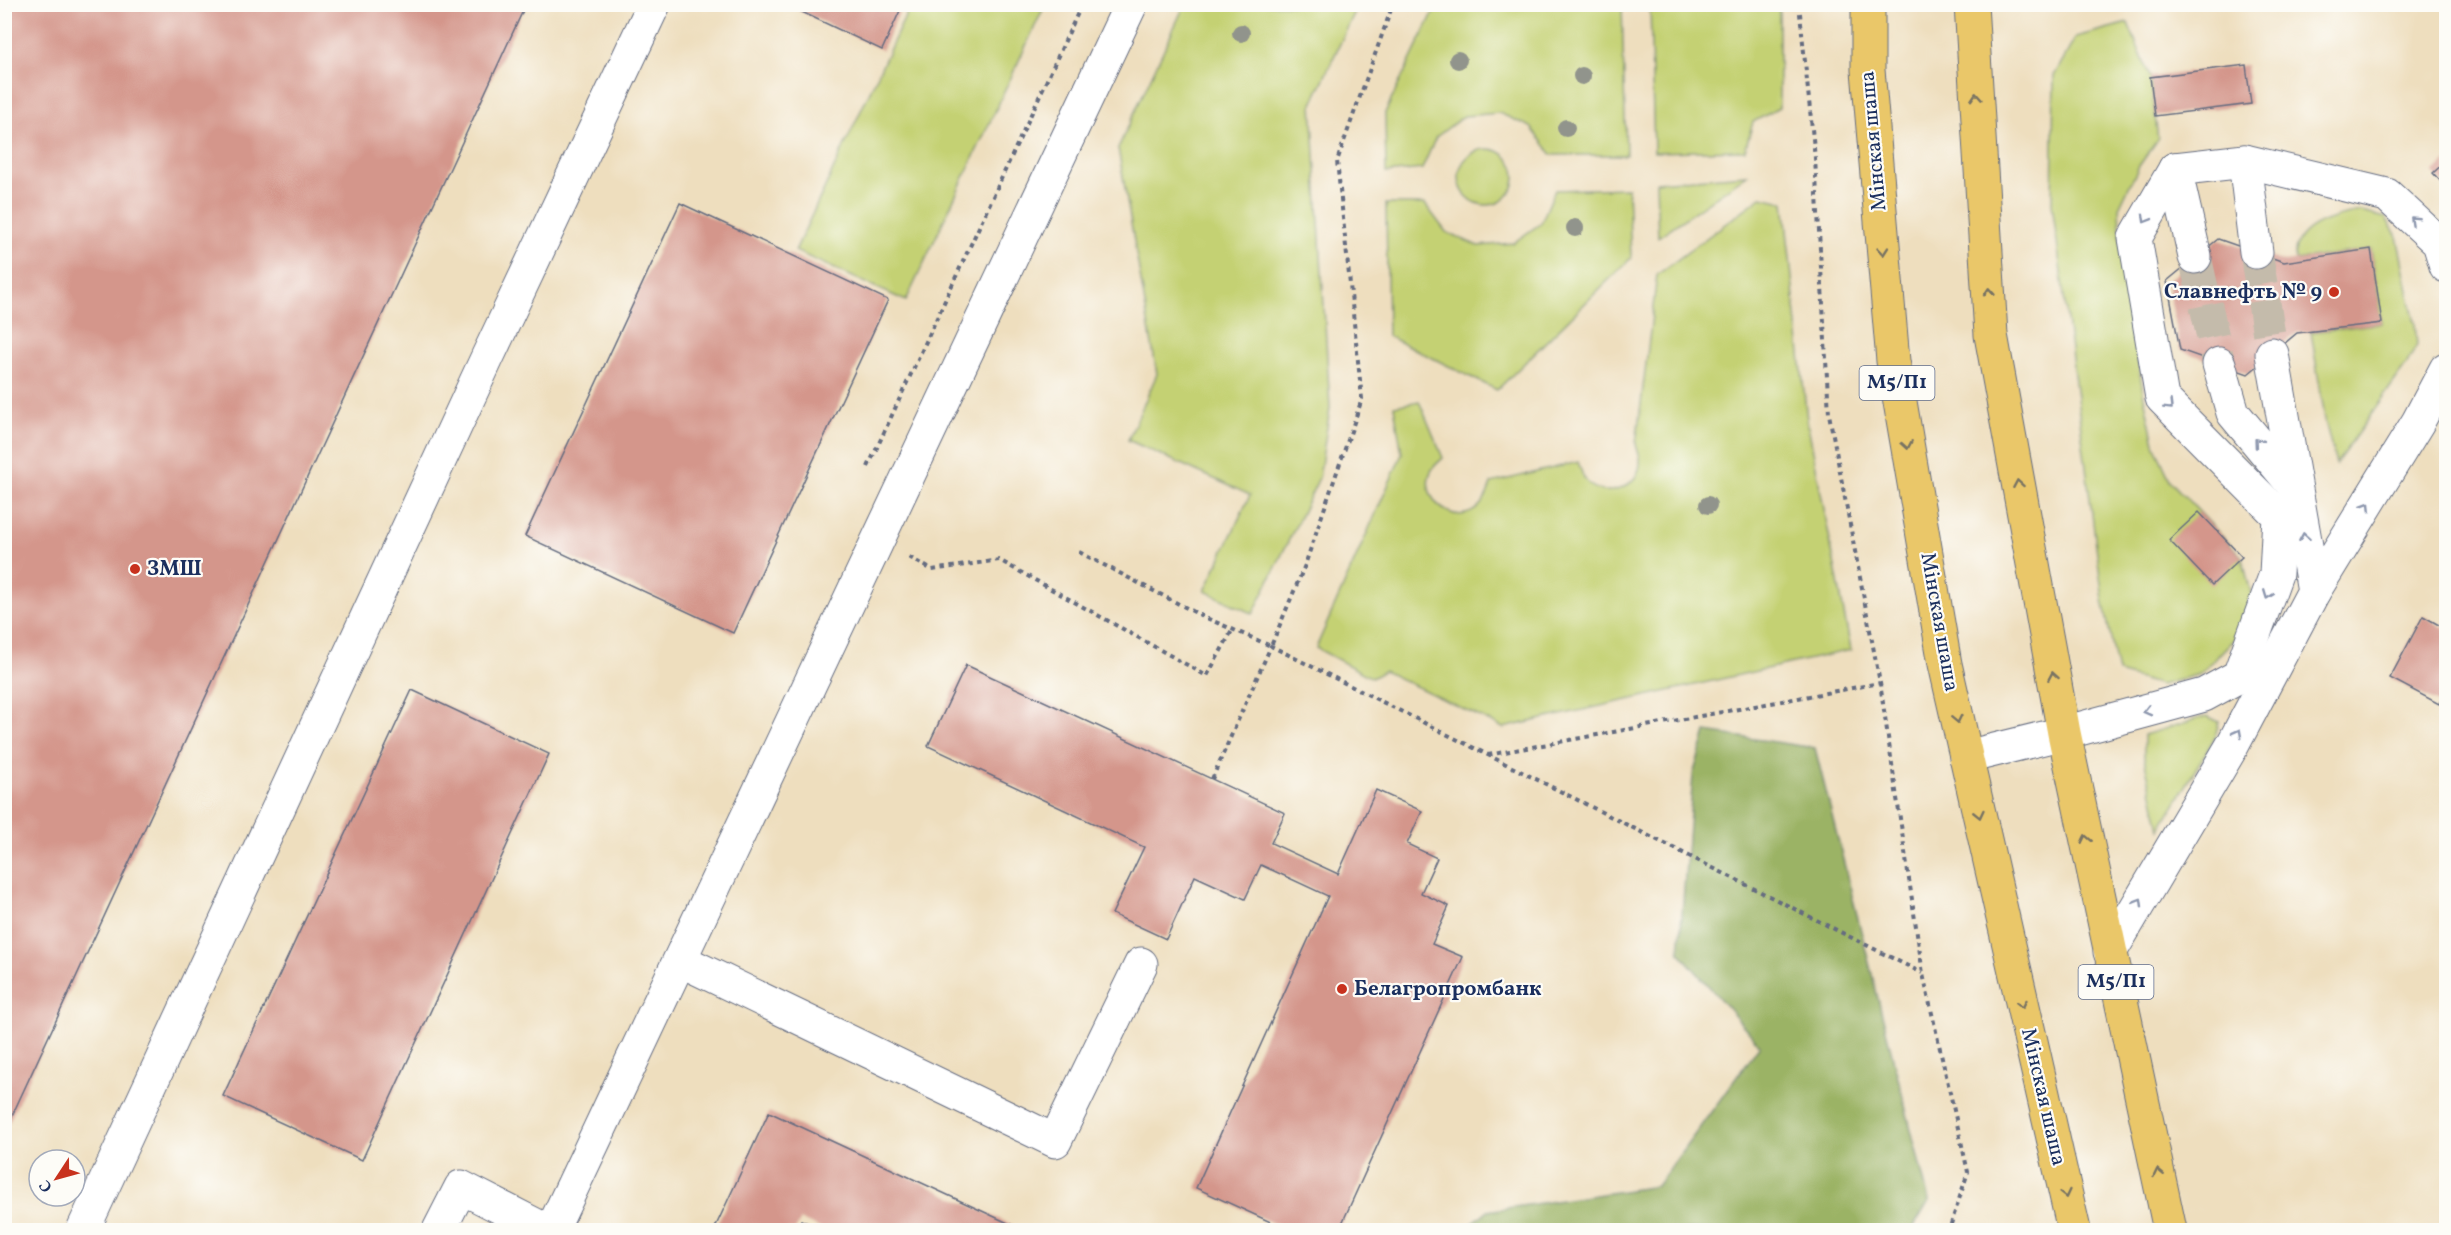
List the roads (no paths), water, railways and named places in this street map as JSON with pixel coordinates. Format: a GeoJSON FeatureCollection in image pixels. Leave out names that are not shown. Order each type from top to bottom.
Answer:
{"type":"FeatureCollection","features":[{"type":"Feature","properties":{"kind":"main road","name":"Мінская шаша"},"geometry":{"type":"LineString","coordinates":[[1868,4],[1868,70],[1893,361],[1945,664],[2074,1230]]}},
{"type":"Feature","properties":{"kind":"main road","name":"М5/П1"},"geometry":{"type":"LineString","coordinates":[[1971,4],[1991,334],[2064,733],[2170,1230]]}},
{"type":"Feature","properties":{"kind":"lane"},"geometry":{"type":"LineString","coordinates":[[83,1230],[487,358],[654,4]]}},
{"type":"Feature","properties":{"kind":"lane"},"geometry":{"type":"LineString","coordinates":[[552,1230],[1131,4]]}},
{"type":"Feature","properties":{"kind":"lane"},"geometry":{"type":"LineString","coordinates":[[2175,169],[2245,161],[2387,195],[2439,243],[2446,266]]}},
{"type":"Feature","properties":{"kind":"lane"},"geometry":{"type":"LineString","coordinates":[[2245,161],[2256,252]]}},
{"type":"Feature","properties":{"kind":"lane"},"geometry":{"type":"LineString","coordinates":[[1966,757],[2204,695],[2239,676],[2276,574],[2279,516],[2162,398],[2135,238],[2175,169]]}},
{"type":"Feature","properties":{"kind":"lane"},"geometry":{"type":"LineString","coordinates":[[2175,169],[2195,257]]}},
{"type":"Feature","properties":{"kind":"lane"},"geometry":{"type":"LineString","coordinates":[[2272,354],[2314,591]]}},
{"type":"Feature","properties":{"kind":"lane"},"geometry":{"type":"LineString","coordinates":[[2219,364],[2233,413],[2295,487]]}},
{"type":"Feature","properties":{"kind":"lane"},"geometry":{"type":"LineString","coordinates":[[2110,952],[2230,748],[2314,591],[2418,422],[2446,369]]}},
{"type":"Feature","properties":{"kind":"lane"},"geometry":{"type":"LineString","coordinates":[[680,960],[1055,1141],[1141,964]]}},
{"type":"Feature","properties":{"kind":"lane"},"geometry":{"type":"LineString","coordinates":[[440,1230],[461,1187],[544,1230]]}},
{"type":"Feature","properties":{"kind":"tunnel"},"geometry":{"type":"LineString","coordinates":[[2256,252],[2272,354]]}},
{"type":"Feature","properties":{"kind":"tunnel"},"geometry":{"type":"LineString","coordinates":[[2195,257],[2219,364]]}},
{"type":"Feature","properties":{"kind":"place","name":"Славнефть № 9"},"geometry":{"type":"Point","coordinates":[2334,292]}},
{"type":"Feature","properties":{"kind":"place","name":"ЗМШ"},"geometry":{"type":"Point","coordinates":[135,569]}},
{"type":"Feature","properties":{"kind":"place","name":"Белагропромбанк"},"geometry":{"type":"Point","coordinates":[1342,989]}}]}
